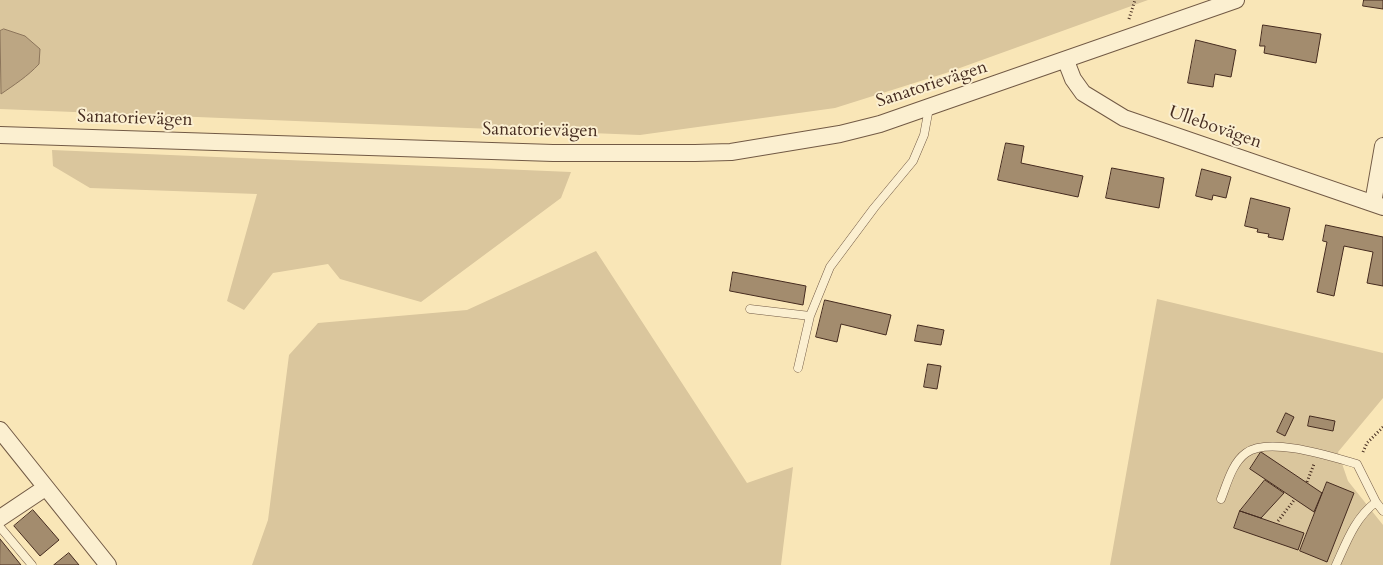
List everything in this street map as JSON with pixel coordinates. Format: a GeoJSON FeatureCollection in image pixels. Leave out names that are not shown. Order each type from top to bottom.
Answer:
{"type":"FeatureCollection","features":[{"type":"Feature","properties":{"kind":"street","name":"Sanatorievägen"},"geometry":{"type":"LineString","coordinates":[[0,135],[553,152],[731,152],[840,134],[929,108],[1236,0]]}},
{"type":"Feature","properties":{"kind":"street","name":"Ullebovägen"},"geometry":{"type":"LineString","coordinates":[[1066,61],[1073,79],[1082,92],[1124,118],[1378,205],[1383,146]]}},
{"type":"Feature","properties":{"kind":"street"},"geometry":{"type":"LineString","coordinates":[[0,430],[108,565]]}},
{"type":"Feature","properties":{"kind":"street"},"geometry":{"type":"LineString","coordinates":[[0,518],[45,488]]}},
{"type":"Feature","properties":{"kind":"lane"},"geometry":{"type":"LineString","coordinates":[[798,368],[810,316],[830,267],[874,208],[913,161],[924,135],[929,108]]}},
{"type":"Feature","properties":{"kind":"lane"},"geometry":{"type":"LineString","coordinates":[[750,309],[810,316]]}},
{"type":"Feature","properties":{"kind":"lane"},"geometry":{"type":"LineString","coordinates":[[1221,500],[1235,465],[1246,452],[1265,446],[1318,453],[1358,464],[1376,502],[1383,511]]}},
{"type":"Feature","properties":{"kind":"lane"},"geometry":{"type":"LineString","coordinates":[[1336,565],[1364,511],[1376,502]]}},
{"type":"Feature","properties":{"kind":"lane"},"geometry":{"type":"LineString","coordinates":[[0,526],[32,565]]}},
{"type":"Feature","properties":{"kind":"path"},"geometry":{"type":"LineString","coordinates":[[1358,464],[1367,442],[1383,427]]}},
{"type":"Feature","properties":{"kind":"path"},"geometry":{"type":"LineString","coordinates":[[1278,521],[1295,499]]}},
{"type":"Feature","properties":{"kind":"shaded area"},"geometry":{"type":"Polygon","coordinates":[[[0,0],[1148,0],[946,73],[835,108],[640,135],[0,109],[0,0]]]}},
{"type":"Feature","properties":{"kind":"shaded area"},"geometry":{"type":"Polygon","coordinates":[[[4,29],[25,36],[40,49],[39,64],[1,94],[0,31],[4,29]]]}},
{"type":"Feature","properties":{"kind":"shaded area"},"geometry":{"type":"Polygon","coordinates":[[[52,150],[571,172],[561,198],[421,302],[340,279],[328,264],[273,273],[244,310],[227,301],[257,194],[90,188],[53,166],[52,150]]]}},
{"type":"Feature","properties":{"kind":"shaded area"},"geometry":{"type":"Polygon","coordinates":[[[596,251],[747,483],[793,467],[781,565],[252,565],[268,520],[289,355],[318,323],[467,310],[596,251]]]}},
{"type":"Feature","properties":{"kind":"shaded area"},"geometry":{"type":"Polygon","coordinates":[[[1157,299],[1383,353],[1383,398],[1338,452],[1348,481],[1383,525],[1383,565],[1110,565],[1157,299]]]}},
{"type":"Feature","properties":{"kind":"building"},"geometry":{"type":"Polygon","coordinates":[[[1364,0],[1383,0],[1383,9],[1363,6],[1364,0]]]}},
{"type":"Feature","properties":{"kind":"building"},"geometry":{"type":"Polygon","coordinates":[[[1263,25],[1321,34],[1316,63],[1264,53],[1265,46],[1260,46],[1263,25]]]}},
{"type":"Feature","properties":{"kind":"building"},"geometry":{"type":"Polygon","coordinates":[[[1196,40],[1236,50],[1231,77],[1215,74],[1213,87],[1188,83],[1196,40]]]}},
{"type":"Feature","properties":{"kind":"building"},"geometry":{"type":"Polygon","coordinates":[[[1006,143],[1024,146],[1021,163],[1083,176],[1078,197],[998,180],[1006,143]]]}},
{"type":"Feature","properties":{"kind":"building"},"geometry":{"type":"Polygon","coordinates":[[[1112,168],[1164,178],[1159,208],[1106,198],[1112,168]]]}},
{"type":"Feature","properties":{"kind":"building"},"geometry":{"type":"Polygon","coordinates":[[[1202,169],[1231,177],[1226,198],[1213,195],[1212,200],[1196,196],[1202,169]]]}},
{"type":"Feature","properties":{"kind":"building"},"geometry":{"type":"Polygon","coordinates":[[[1251,198],[1290,208],[1283,240],[1268,237],[1269,234],[1257,232],[1258,229],[1245,226],[1251,198]]]}},
{"type":"Feature","properties":{"kind":"building"},"geometry":{"type":"Polygon","coordinates":[[[1326,225],[1383,237],[1383,286],[1367,283],[1373,252],[1344,246],[1334,296],[1317,292],[1327,242],[1323,241],[1326,225]]]}},
{"type":"Feature","properties":{"kind":"building"},"geometry":{"type":"Polygon","coordinates":[[[733,272],[806,286],[803,305],[730,291],[733,272]]]}},
{"type":"Feature","properties":{"kind":"building"},"geometry":{"type":"Polygon","coordinates":[[[825,300],[891,315],[886,335],[841,324],[837,342],[816,337],[825,300]]]}},
{"type":"Feature","properties":{"kind":"building"},"geometry":{"type":"Polygon","coordinates":[[[918,325],[944,330],[941,345],[915,341],[918,325]]]}},
{"type":"Feature","properties":{"kind":"building"},"geometry":{"type":"Polygon","coordinates":[[[928,364],[941,366],[937,389],[924,387],[928,364]]]}},
{"type":"Feature","properties":{"kind":"building"},"geometry":{"type":"Polygon","coordinates":[[[1286,413],[1294,417],[1285,436],[1277,432],[1286,413]]]}},
{"type":"Feature","properties":{"kind":"building"},"geometry":{"type":"Polygon","coordinates":[[[1310,416],[1335,421],[1333,431],[1308,426],[1310,416]]]}},
{"type":"Feature","properties":{"kind":"building"},"geometry":{"type":"Polygon","coordinates":[[[1261,452],[1322,493],[1314,512],[1250,469],[1261,452]]]}},
{"type":"Feature","properties":{"kind":"building"},"geometry":{"type":"Polygon","coordinates":[[[1265,480],[1284,493],[1261,518],[1240,511],[1265,480]]]}},
{"type":"Feature","properties":{"kind":"building"},"geometry":{"type":"Polygon","coordinates":[[[1327,482],[1354,493],[1327,562],[1300,551],[1327,482]]]}},
{"type":"Feature","properties":{"kind":"building"},"geometry":{"type":"Polygon","coordinates":[[[33,510],[59,540],[40,556],[14,526],[33,510]]]}},
{"type":"Feature","properties":{"kind":"building"},"geometry":{"type":"Polygon","coordinates":[[[1240,511],[1304,533],[1298,550],[1234,528],[1240,511]]]}},
{"type":"Feature","properties":{"kind":"building"},"geometry":{"type":"Polygon","coordinates":[[[0,539],[21,565],[0,565],[0,539]]]}},
{"type":"Feature","properties":{"kind":"building"},"geometry":{"type":"Polygon","coordinates":[[[69,553],[79,565],[54,565],[69,553]]]}}]}
